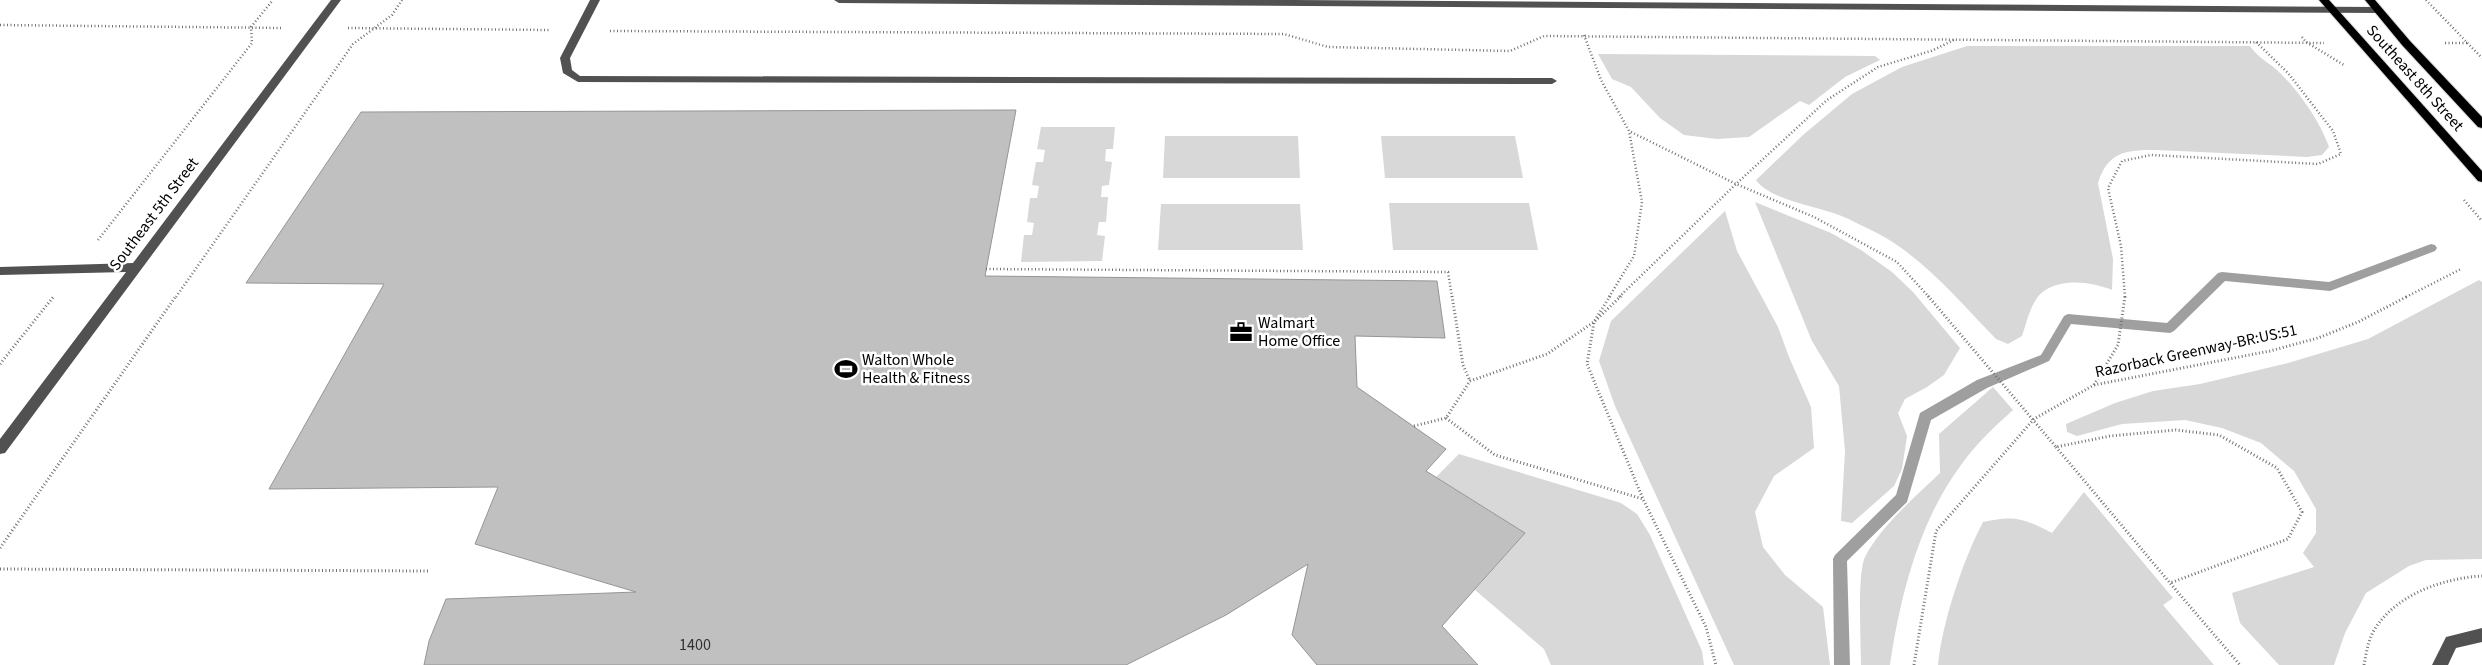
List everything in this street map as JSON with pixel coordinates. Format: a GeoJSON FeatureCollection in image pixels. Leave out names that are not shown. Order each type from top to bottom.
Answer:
{"type":"FeatureCollection","features":[{"type":"Feature","properties":{"kind":"main road","name":"Southeast 8th Street"},"geometry":{"type":"LineString","coordinates":[[2324,0],[2482,178]]}},
{"type":"Feature","properties":{"kind":"main road","name":"Southeast 8th Street"},"geometry":{"type":"LineString","coordinates":[[2370,0],[2482,124]]}},
{"type":"Feature","properties":{"kind":"street","name":"Southeast 5th Street"},"geometry":{"type":"LineString","coordinates":[[0,449],[336,0]]}},
{"type":"Feature","properties":{"kind":"street"},"geometry":{"type":"LineString","coordinates":[[594,0],[565,58],[567,71],[578,80],[1552,81]]}},
{"type":"Feature","properties":{"kind":"street"},"geometry":{"type":"LineString","coordinates":[[839,0],[2378,10]]}},
{"type":"Feature","properties":{"kind":"street"},"geometry":{"type":"LineString","coordinates":[[0,271],[135,267]]}},
{"type":"Feature","properties":{"kind":"street"},"geometry":{"type":"LineString","coordinates":[[2440,665],[2451,642],[2482,634]]}},
{"type":"Feature","properties":{"kind":"path"},"geometry":{"type":"LineString","coordinates":[[101,235],[252,43],[251,27],[273,0]]}},
{"type":"Feature","properties":{"kind":"path"},"geometry":{"type":"LineString","coordinates":[[0,548],[353,44],[392,15],[402,0]]}},
{"type":"Feature","properties":{"kind":"path"},"geometry":{"type":"LineString","coordinates":[[2426,0],[2482,58]]}},
{"type":"Feature","properties":{"kind":"path"},"geometry":{"type":"LineString","coordinates":[[0,25],[278,28]]}},
{"type":"Feature","properties":{"kind":"path"},"geometry":{"type":"LineString","coordinates":[[351,28],[374,30],[1284,34],[1328,47],[1510,51],[1544,36],[2326,42]]}},
{"type":"Feature","properties":{"kind":"path"},"geometry":{"type":"LineString","coordinates":[[1582,30],[1602,80],[1629,131],[1642,202],[1634,256],[1594,322],[1587,364],[1643,499],[1706,627],[1716,665]]}},
{"type":"Feature","properties":{"kind":"path"},"geometry":{"type":"LineString","coordinates":[[1414,426],[1446,418],[1470,381],[1547,354],[1594,322],[1736,184],[1827,100],[1878,67],[1931,51],[1954,40]]}},
{"type":"Feature","properties":{"kind":"path"},"geometry":{"type":"LineString","coordinates":[[2094,385],[2117,346],[2124,298],[2124,267],[2118,220],[2108,188],[2122,161],[2151,155],[2318,164],[2341,154],[2333,131],[2288,72],[2255,41]]}},
{"type":"Feature","properties":{"kind":"path"},"geometry":{"type":"LineString","coordinates":[[2437,43],[2468,43]]}},
{"type":"Feature","properties":{"kind":"path"},"geometry":{"type":"LineString","coordinates":[[1629,131],[1736,184],[1814,217],[1897,262],[1968,341],[2240,665]]}},
{"type":"Feature","properties":{"kind":"path"},"geometry":{"type":"LineString","coordinates":[[986,269],[1448,272],[1462,364],[1470,381]]}},
{"type":"Feature","properties":{"kind":"path","name":"Razorback Greenway-BR:US:51"},"geometry":{"type":"LineString","coordinates":[[1914,665],[1936,531],[2034,419],[2094,385],[2270,351],[2318,338],[2358,322],[2461,269]]}},
{"type":"Feature","properties":{"kind":"path"},"geometry":{"type":"LineString","coordinates":[[0,364],[51,300]]}},
{"type":"Feature","properties":{"kind":"path"},"geometry":{"type":"LineString","coordinates":[[1446,418],[1495,455],[1643,499]]}},
{"type":"Feature","properties":{"kind":"path"},"geometry":{"type":"LineString","coordinates":[[2056,447],[2110,436],[2176,430],[2219,435],[2278,468],[2302,512],[2288,539],[2170,583]]}},
{"type":"Feature","properties":{"kind":"path"},"geometry":{"type":"LineString","coordinates":[[0,569],[430,571]]}},
{"type":"Feature","properties":{"kind":"path"},"geometry":{"type":"LineString","coordinates":[[2364,665],[2374,630],[2404,600],[2442,583],[2482,576]]}},
{"type":"Feature","properties":{"kind":"shaded area"},"geometry":{"type":"Polygon","coordinates":[[[1967,46],[2250,46],[2286,79],[2301,97],[2315,117],[2329,147],[2322,155],[2307,157],[2156,150],[2128,152],[2113,158],[2102,172],[2098,183],[2113,259],[2112,290],[2087,283],[2069,283],[2060,284],[2044,291],[2036,300],[2030,312],[2022,336],[2008,344],[1996,339],[1940,281],[1910,254],[1894,243],[1844,217],[1794,202],[1772,193],[1756,180],[1803,135],[1852,94],[1902,67],[1967,46]]]}},
{"type":"Feature","properties":{"kind":"shaded area"},"geometry":{"type":"Polygon","coordinates":[[[1598,54],[1875,56],[1880,60],[1845,77],[1809,105],[1800,101],[1749,137],[1717,139],[1684,135],[1660,118],[1631,87],[1612,79],[1598,54]]]}},
{"type":"Feature","properties":{"kind":"shaded area"},"geometry":{"type":"Polygon","coordinates":[[[1041,127],[1115,127],[1113,149],[1106,149],[1105,161],[1112,162],[1109,185],[1102,186],[1101,197],[1108,197],[1106,222],[1099,222],[1097,235],[1105,236],[1102,261],[1021,262],[1024,235],[1032,235],[1034,223],[1027,222],[1030,198],[1037,198],[1039,186],[1032,185],[1036,162],[1043,162],[1045,150],[1037,149],[1041,127]]]}},
{"type":"Feature","properties":{"kind":"shaded area"},"geometry":{"type":"Polygon","coordinates":[[[1165,136],[1298,136],[1300,178],[1163,178],[1165,136]]]}},
{"type":"Feature","properties":{"kind":"shaded area"},"geometry":{"type":"Polygon","coordinates":[[[1381,136],[1515,136],[1523,178],[1385,178],[1381,136]]]}},
{"type":"Feature","properties":{"kind":"shaded area"},"geometry":{"type":"Polygon","coordinates":[[[1755,202],[1831,233],[1861,250],[1892,272],[1913,292],[1960,348],[1944,375],[1905,399],[1898,413],[1907,436],[1902,469],[1894,486],[1852,523],[1841,521],[1845,451],[1839,386],[1812,341],[1755,202]]]}},
{"type":"Feature","properties":{"kind":"shaded area"},"geometry":{"type":"Polygon","coordinates":[[[1389,203],[1529,203],[1538,250],[1393,250],[1389,203]]]}},
{"type":"Feature","properties":{"kind":"shaded area"},"geometry":{"type":"Polygon","coordinates":[[[1161,204],[1300,204],[1303,250],[1158,250],[1161,204]]]}},
{"type":"Feature","properties":{"kind":"shaded area"},"geometry":{"type":"Polygon","coordinates":[[[1725,211],[1737,251],[1778,327],[1811,407],[1814,448],[1774,476],[1755,512],[1763,547],[1785,575],[1823,607],[1830,665],[1734,665],[1615,406],[1599,361],[1611,321],[1725,211]]]}},
{"type":"Feature","properties":{"kind":"shaded area"},"geometry":{"type":"Polygon","coordinates":[[[2479,280],[2482,282],[2482,559],[2426,560],[2409,566],[2366,593],[2345,633],[2334,665],[2279,665],[2240,623],[2232,593],[2314,567],[2303,553],[2316,533],[2316,509],[2294,471],[2261,443],[2222,428],[2185,420],[2122,424],[2077,436],[2067,432],[2066,424],[2115,403],[2153,391],[2200,384],[2288,363],[2368,339],[2479,280]]]}},
{"type":"Feature","properties":{"kind":"shaded area"},"geometry":{"type":"Polygon","coordinates":[[[1993,387],[2013,410],[1985,436],[1967,457],[1946,487],[1934,510],[1923,535],[1906,587],[1899,613],[1890,665],[1861,665],[1860,593],[1865,557],[1889,523],[1940,473],[1939,434],[1993,387]]]}},
{"type":"Feature","properties":{"kind":"shaded area"},"geometry":{"type":"Polygon","coordinates":[[[1459,454],[1621,503],[1637,514],[1650,535],[1702,651],[1704,665],[1551,665],[1544,649],[1475,590],[1525,533],[1436,477],[1459,454]]]}},
{"type":"Feature","properties":{"kind":"shaded area"},"geometry":{"type":"Polygon","coordinates":[[[2084,492],[2173,598],[2163,605],[2214,665],[1938,665],[1940,648],[1954,592],[1975,537],[1983,522],[2011,518],[2019,519],[2052,533],[2084,492]]]}},
{"type":"Feature","properties":{"kind":"building","name":"Walton Whole Health & Fitness"},"geometry":{"type":"Polygon","coordinates":[[[1016,110],[985,276],[1437,281],[1445,338],[1355,336],[1357,387],[1446,449],[1426,471],[1525,533],[1442,626],[1478,665],[1317,665],[1292,635],[1308,564],[1226,615],[1126,665],[424,665],[429,641],[446,599],[636,592],[475,544],[498,487],[269,489],[384,284],[246,283],[361,112],[1016,110]]]}},
{"type":"Feature","properties":{"kind":"waterway"},"geometry":{"type":"LineString","coordinates":[[1842,665],[1840,559],[1902,498],[1925,417],[1982,384],[2045,358],[2068,319],[2170,328],[2222,276],[2330,287],[2431,248]]}},
{"type":"Feature","properties":{"kind":"place","name":"Walmart Home Office"},"geometry":{"type":"Point","coordinates":[1241,332]}},
{"type":"Feature","properties":{"kind":"place","name":"Walton Whole Health & Fitness"},"geometry":{"type":"Point","coordinates":[846,369]}}]}
